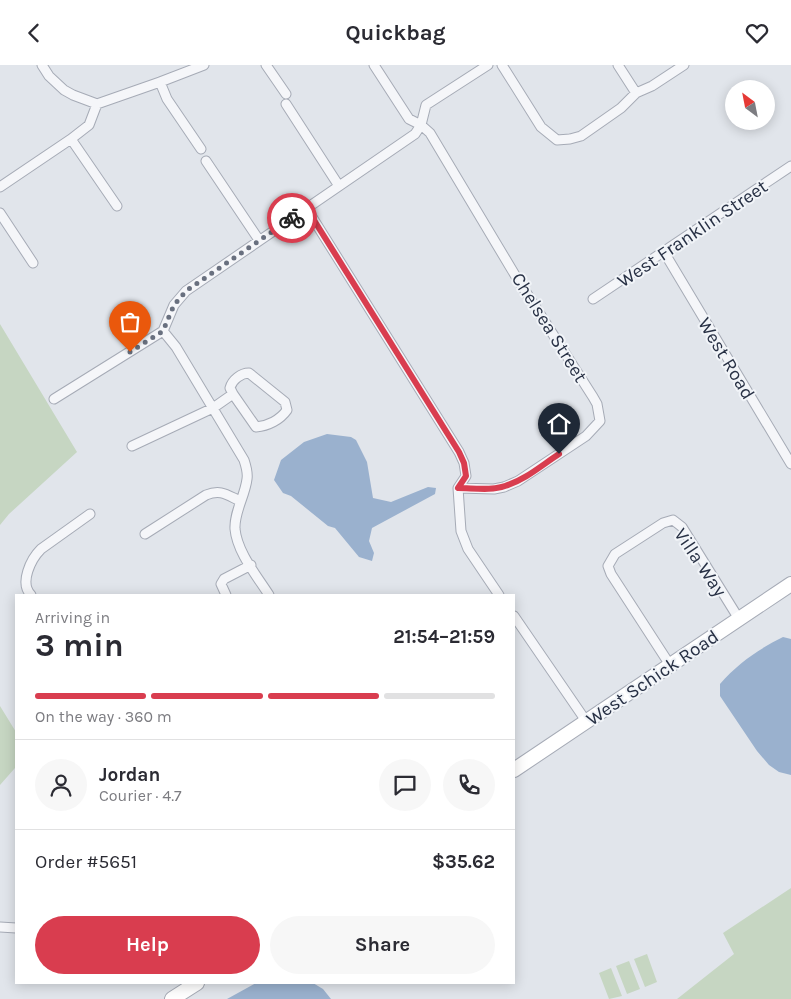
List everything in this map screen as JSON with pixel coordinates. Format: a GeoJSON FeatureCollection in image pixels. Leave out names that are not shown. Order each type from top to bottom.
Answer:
{"type":"FeatureCollection","features":[{"type":"Feature","properties":{"kind":"street"},"geometry":{"type":"LineString","coordinates":[[42,65],[49,76],[64,90],[97,104],[160,83],[204,65]]}},
{"type":"Feature","properties":{"kind":"street"},"geometry":{"type":"LineString","coordinates":[[266,65],[286,94]]}},
{"type":"Feature","properties":{"kind":"street"},"geometry":{"type":"LineString","coordinates":[[374,65],[410,119],[421,125]]}},
{"type":"Feature","properties":{"kind":"street"},"geometry":{"type":"LineString","coordinates":[[54,399],[163,331],[174,305],[186,291],[415,134],[421,125],[426,105],[488,65]]}},
{"type":"Feature","properties":{"kind":"street"},"geometry":{"type":"LineString","coordinates":[[502,65],[541,127],[557,140],[581,136],[621,108],[636,93],[652,86],[684,65]]}},
{"type":"Feature","properties":{"kind":"street"},"geometry":{"type":"LineString","coordinates":[[618,65],[636,93]]}},
{"type":"Feature","properties":{"kind":"street"},"geometry":{"type":"LineString","coordinates":[[160,83],[167,99],[201,149]]}},
{"type":"Feature","properties":{"kind":"street"},"geometry":{"type":"LineString","coordinates":[[0,187],[89,125],[97,104]]}},
{"type":"Feature","properties":{"kind":"street"},"geometry":{"type":"LineString","coordinates":[[286,104],[339,186]]}},
{"type":"Feature","properties":{"kind":"street","name":"Chelsea Street"},"geometry":{"type":"LineString","coordinates":[[421,125],[430,133],[515,275],[597,403],[600,421],[586,436],[518,481],[494,489],[458,488]]}},
{"type":"Feature","properties":{"kind":"street"},"geometry":{"type":"LineString","coordinates":[[71,139],[117,206]]}},
{"type":"Feature","properties":{"kind":"street"},"geometry":{"type":"LineString","coordinates":[[206,161],[259,240]]}},
{"type":"Feature","properties":{"kind":"street","name":"West Franklin Street"},"geometry":{"type":"LineString","coordinates":[[592,299],[791,166]]}},
{"type":"Feature","properties":{"kind":"street"},"geometry":{"type":"LineString","coordinates":[[307,209],[459,452],[464,463],[466,476],[458,488],[461,531],[465,544],[498,594]]}},
{"type":"Feature","properties":{"kind":"street"},"geometry":{"type":"LineString","coordinates":[[0,213],[33,263]]}},
{"type":"Feature","properties":{"kind":"street","name":"West Road"},"geometry":{"type":"LineString","coordinates":[[664,252],[791,464]]}},
{"type":"Feature","properties":{"kind":"street"},"geometry":{"type":"LineString","coordinates":[[163,331],[176,347],[244,460],[247,479],[235,527],[239,544],[268,594]]}},
{"type":"Feature","properties":{"kind":"street"},"geometry":{"type":"LineString","coordinates":[[249,373],[284,402],[287,410],[277,420],[262,427],[256,427],[233,394],[230,388],[232,382],[242,374],[249,373]]}},
{"type":"Feature","properties":{"kind":"street"},"geometry":{"type":"LineString","coordinates":[[132,446],[214,408],[233,394]]}},
{"type":"Feature","properties":{"kind":"street"},"geometry":{"type":"LineString","coordinates":[[145,534],[206,495],[214,492],[220,492],[240,501]]}},
{"type":"Feature","properties":{"kind":"street"},"geometry":{"type":"LineString","coordinates":[[30,594],[26,587],[29,568],[35,555],[90,514]]}},
{"type":"Feature","properties":{"kind":"street","name":"Villa Way"},"geometry":{"type":"LineString","coordinates":[[670,665],[611,574],[608,566],[615,554],[663,523],[673,520],[682,527],[739,619]]}},
{"type":"Feature","properties":{"kind":"street"},"geometry":{"type":"LineString","coordinates":[[226,594],[221,584],[224,579],[250,565]]}},
{"type":"Feature","properties":{"kind":"street","name":"West Schick Road"},"geometry":{"type":"LineString","coordinates":[[515,769],[791,584]]}},
{"type":"Feature","properties":{"kind":"street"},"geometry":{"type":"LineString","coordinates":[[515,617],[586,721]]}},
{"type":"Feature","properties":{"kind":"street"},"geometry":{"type":"LineString","coordinates":[[0,927],[15,928]]}},
{"type":"Feature","properties":{"kind":"street"},"geometry":{"type":"LineString","coordinates":[[172,999],[195,984]]}},
{"type":"Feature","properties":{"kind":"green space"},"geometry":{"type":"Polygon","coordinates":[[[0,324],[77,452],[9,514],[0,525],[0,324]]]}},
{"type":"Feature","properties":{"kind":"green space"},"geometry":{"type":"Polygon","coordinates":[[[0,706],[15,730],[15,768],[0,785],[0,706]]]}},
{"type":"Feature","properties":{"kind":"green space"},"geometry":{"type":"Polygon","coordinates":[[[791,888],[791,999],[677,999],[734,954],[723,933],[791,888]]]}},
{"type":"Feature","properties":{"kind":"green space"},"geometry":{"type":"Polygon","coordinates":[[[647,954],[657,982],[645,987],[634,959],[647,954]]]}},
{"type":"Feature","properties":{"kind":"green space"},"geometry":{"type":"Polygon","coordinates":[[[629,961],[640,989],[627,994],[616,966],[629,961]]]}},
{"type":"Feature","properties":{"kind":"green space"},"geometry":{"type":"Polygon","coordinates":[[[611,968],[622,996],[609,999],[599,973],[611,968]]]}},
{"type":"Feature","properties":{"kind":"water"},"geometry":{"type":"Polygon","coordinates":[[[327,434],[351,437],[356,440],[367,462],[373,498],[391,502],[428,487],[436,488],[435,494],[372,528],[369,541],[374,553],[372,561],[359,557],[335,528],[328,526],[291,496],[283,493],[274,480],[281,460],[304,442],[327,434]]]}},
{"type":"Feature","properties":{"kind":"water"},"geometry":{"type":"Polygon","coordinates":[[[783,637],[791,639],[791,775],[779,772],[769,765],[757,751],[720,696],[720,684],[734,669],[766,646],[783,637]]]}},
{"type":"Feature","properties":{"kind":"water"},"geometry":{"type":"Polygon","coordinates":[[[254,984],[315,984],[323,989],[331,999],[227,999],[254,984]]]}},
{"type":"Feature","properties":{"kind":"way so far"},"geometry":{"type":"LineString","coordinates":[[130,352],[163,331],[174,305],[186,291],[292,218]]}},
{"type":"Feature","properties":{"kind":"route"},"geometry":{"type":"LineString","coordinates":[[292,218],[307,209],[459,452],[466,469],[466,476],[458,488],[494,489],[504,487],[518,481],[559,454]]}}]}
